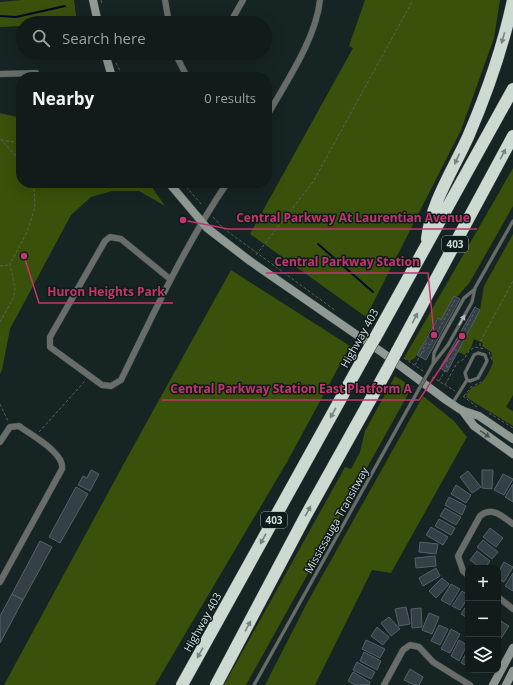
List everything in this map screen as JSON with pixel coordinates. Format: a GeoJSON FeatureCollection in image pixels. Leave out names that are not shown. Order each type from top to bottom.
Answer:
{"type":"FeatureCollection","features":[{"type":"Feature","properties":{"kind":"highway"},"geometry":{"type":"LineString","coordinates":[[426,246],[429,220],[479,108],[503,39],[513,0]]}},
{"type":"Feature","properties":{"kind":"highway","name":"Highway 403"},"geometry":{"type":"LineString","coordinates":[[182,685],[513,88]]}},
{"type":"Feature","properties":{"kind":"highway","name":"403"},"geometry":{"type":"LineString","coordinates":[[216,685],[305,517],[387,370],[400,355],[513,136]]}},
{"type":"Feature","properties":{"kind":"street"},"geometry":{"type":"LineString","coordinates":[[93,0],[96,16]]}},
{"type":"Feature","properties":{"kind":"street"},"geometry":{"type":"LineString","coordinates":[[165,0],[168,16]]}},
{"type":"Feature","properties":{"kind":"street"},"geometry":{"type":"LineString","coordinates":[[234,16],[243,0]]}},
{"type":"Feature","properties":{"kind":"street"},"geometry":{"type":"LineString","coordinates":[[272,107],[300,55],[318,16],[320,0]]}},
{"type":"Feature","properties":{"kind":"street"},"geometry":{"type":"LineString","coordinates":[[107,60],[111,72]]}},
{"type":"Feature","properties":{"kind":"street"},"geometry":{"type":"LineString","coordinates":[[179,60],[185,72]]}},
{"type":"Feature","properties":{"kind":"street"},"geometry":{"type":"LineString","coordinates":[[0,74],[16,74]]}},
{"type":"Feature","properties":{"kind":"street"},"geometry":{"type":"LineString","coordinates":[[174,188],[202,222],[250,262],[376,348],[452,404],[461,410],[479,416],[513,439]]}},
{"type":"Feature","properties":{"kind":"street"},"geometry":{"type":"LineString","coordinates":[[170,279],[121,239],[110,237],[104,241],[50,337],[50,347],[102,385],[106,386],[116,384],[121,380],[170,279],[202,222],[224,188]]}},
{"type":"Feature","properties":{"kind":"street"},"geometry":{"type":"LineString","coordinates":[[461,410],[474,426],[513,454]]}},
{"type":"Feature","properties":{"kind":"street"},"geometry":{"type":"LineString","coordinates":[[0,442],[10,426],[18,426],[59,456],[62,460],[62,469],[3,571],[0,582]]}},
{"type":"Feature","properties":{"kind":"street"},"geometry":{"type":"LineString","coordinates":[[465,573],[462,571],[458,556],[480,516],[485,511],[492,511],[513,524]]}},
{"type":"Feature","properties":{"kind":"street"},"geometry":{"type":"LineString","coordinates":[[501,600],[513,609]]}},
{"type":"Feature","properties":{"kind":"street"},"geometry":{"type":"LineString","coordinates":[[384,685],[402,650],[410,645],[419,647],[434,662],[470,685]]}},
{"type":"Feature","properties":{"kind":"street"},"geometry":{"type":"LineString","coordinates":[[493,685],[513,648]]}},
{"type":"Feature","properties":{"kind":"street"},"geometry":{"type":"LineString","coordinates":[[506,685],[513,671]]}},
{"type":"Feature","properties":{"kind":"lane","name":"Mississauga Transitway"},"geometry":{"type":"LineString","coordinates":[[254,685],[433,364],[448,345],[472,302],[475,288],[513,221]]}},
{"type":"Feature","properties":{"kind":"lane","name":"Mississauga Transitway"},"geometry":{"type":"LineString","coordinates":[[433,364],[434,353],[440,341],[464,298],[475,288]]}},
{"type":"Feature","properties":{"kind":"lane"},"geometry":{"type":"LineString","coordinates":[[452,404],[467,380],[465,373],[474,355],[481,353],[485,355],[487,361],[478,378],[474,381],[467,380]]}},
{"type":"Feature","properties":{"kind":"path"},"geometry":{"type":"LineString","coordinates":[[250,262],[313,182],[413,0]]}},
{"type":"Feature","properties":{"kind":"path"},"geometry":{"type":"LineString","coordinates":[[115,60],[121,72]]}},
{"type":"Feature","properties":{"kind":"path"},"geometry":{"type":"LineString","coordinates":[[0,139],[16,142]]}},
{"type":"Feature","properties":{"kind":"path"},"geometry":{"type":"LineString","coordinates":[[0,139],[16,156]]}},
{"type":"Feature","properties":{"kind":"path"},"geometry":{"type":"LineString","coordinates":[[0,322],[13,299],[15,289],[10,264],[27,232],[36,206],[33,188]]}},
{"type":"Feature","properties":{"kind":"path"},"geometry":{"type":"LineString","coordinates":[[187,188],[202,205]]}},
{"type":"Feature","properties":{"kind":"path"},"geometry":{"type":"LineString","coordinates":[[212,216],[223,228],[338,312]]}},
{"type":"Feature","properties":{"kind":"path"},"geometry":{"type":"LineString","coordinates":[[0,266],[10,264]]}},
{"type":"Feature","properties":{"kind":"path"},"geometry":{"type":"LineString","coordinates":[[481,353],[480,342],[513,281]]}},
{"type":"Feature","properties":{"kind":"path"},"geometry":{"type":"LineString","coordinates":[[421,354],[430,345],[455,300]]}},
{"type":"Feature","properties":{"kind":"path"},"geometry":{"type":"LineString","coordinates":[[438,381],[457,351],[454,349],[475,311]]}},
{"type":"Feature","properties":{"kind":"path"},"geometry":{"type":"LineString","coordinates":[[415,366],[426,343],[430,345]]}},
{"type":"Feature","properties":{"kind":"path"},"geometry":{"type":"LineString","coordinates":[[400,355],[456,392]]}},
{"type":"Feature","properties":{"kind":"path"},"geometry":{"type":"LineString","coordinates":[[446,368],[448,358],[452,360]]}},
{"type":"Feature","properties":{"kind":"path"},"geometry":{"type":"LineString","coordinates":[[35,438],[89,376]]}},
{"type":"Feature","properties":{"kind":"path"},"geometry":{"type":"LineString","coordinates":[[0,404],[10,426]]}},
{"type":"Feature","properties":{"kind":"green space"},"geometry":{"type":"Polygon","coordinates":[[[22,0],[74,0],[76,16],[16,16],[16,26],[0,27],[0,2],[22,0]]]}},
{"type":"Feature","properties":{"kind":"green space"},"geometry":{"type":"Polygon","coordinates":[[[365,0],[500,0],[494,38],[461,130],[366,317],[250,234],[353,48],[349,46],[365,0]]]}},
{"type":"Feature","properties":{"kind":"green space"},"geometry":{"type":"Polygon","coordinates":[[[0,113],[16,117],[16,188],[152,188],[165,206],[139,191],[112,191],[91,197],[71,215],[10,329],[0,374],[0,113]]]}},
{"type":"Feature","properties":{"kind":"green space"},"geometry":{"type":"Polygon","coordinates":[[[513,168],[513,206],[470,282],[457,297],[454,296],[441,320],[437,318],[415,358],[410,361],[404,358],[513,168]]]}},
{"type":"Feature","properties":{"kind":"green space"},"geometry":{"type":"Polygon","coordinates":[[[513,234],[513,395],[506,407],[513,411],[513,426],[467,398],[466,395],[472,387],[483,381],[493,363],[491,352],[482,346],[483,343],[474,339],[471,348],[465,355],[458,352],[480,310],[484,286],[513,234]]]}},
{"type":"Feature","properties":{"kind":"green space"},"geometry":{"type":"Polygon","coordinates":[[[231,270],[350,346],[287,462],[155,685],[4,685],[128,456],[231,270]]]}},
{"type":"Feature","properties":{"kind":"green space"},"geometry":{"type":"Polygon","coordinates":[[[395,376],[412,387],[246,685],[224,685],[345,467],[351,469],[360,452],[365,431],[395,376]]]}},
{"type":"Feature","properties":{"kind":"green space"},"geometry":{"type":"Polygon","coordinates":[[[423,396],[454,421],[467,437],[391,573],[372,570],[315,685],[265,685],[307,603],[423,396]]]}},
{"type":"Feature","properties":{"kind":"building"},"geometry":{"type":"Polygon","coordinates":[[[454,296],[460,299],[426,360],[417,355],[438,318],[441,320],[454,296]]]}},
{"type":"Feature","properties":{"kind":"building"},"geometry":{"type":"Polygon","coordinates":[[[475,307],[480,310],[447,372],[440,368],[475,307]]]}},
{"type":"Feature","properties":{"kind":"building"},"geometry":{"type":"Polygon","coordinates":[[[91,470],[99,474],[90,491],[78,485],[83,476],[87,478],[91,470]]]}},
{"type":"Feature","properties":{"kind":"building"},"geometry":{"type":"Polygon","coordinates":[[[482,470],[493,470],[492,489],[482,488],[482,470]]]}},
{"type":"Feature","properties":{"kind":"building"},"geometry":{"type":"Polygon","coordinates":[[[468,471],[481,487],[472,493],[460,477],[468,471]]]}},
{"type":"Feature","properties":{"kind":"building"},"geometry":{"type":"Polygon","coordinates":[[[503,474],[513,479],[504,495],[494,490],[503,474]]]}},
{"type":"Feature","properties":{"kind":"building"},"geometry":{"type":"Polygon","coordinates":[[[513,484],[513,502],[505,497],[513,484]]]}},
{"type":"Feature","properties":{"kind":"building"},"geometry":{"type":"Polygon","coordinates":[[[456,485],[471,495],[466,503],[451,494],[456,485]]]}},
{"type":"Feature","properties":{"kind":"building"},"geometry":{"type":"Polygon","coordinates":[[[76,487],[88,494],[60,543],[49,537],[76,487]]]}},
{"type":"Feature","properties":{"kind":"building"},"geometry":{"type":"Polygon","coordinates":[[[449,497],[466,506],[462,515],[445,505],[449,497]]]}},
{"type":"Feature","properties":{"kind":"building"},"geometry":{"type":"Polygon","coordinates":[[[445,508],[461,517],[456,525],[440,516],[445,508]]]}},
{"type":"Feature","properties":{"kind":"building"},"geometry":{"type":"Polygon","coordinates":[[[439,519],[455,528],[451,535],[435,526],[439,519]]]}},
{"type":"Feature","properties":{"kind":"building"},"geometry":{"type":"Polygon","coordinates":[[[431,527],[448,537],[443,545],[426,535],[431,527]]]}},
{"type":"Feature","properties":{"kind":"building"},"geometry":{"type":"Polygon","coordinates":[[[490,528],[503,538],[496,547],[483,537],[490,528]]]}},
{"type":"Feature","properties":{"kind":"building"},"geometry":{"type":"Polygon","coordinates":[[[483,540],[498,552],[492,559],[477,547],[483,540]]]}},
{"type":"Feature","properties":{"kind":"building"},"geometry":{"type":"Polygon","coordinates":[[[40,541],[52,547],[23,600],[12,594],[40,541]]]}},
{"type":"Feature","properties":{"kind":"building"},"geometry":{"type":"Polygon","coordinates":[[[420,542],[438,544],[436,554],[419,552],[420,542]]]}},
{"type":"Feature","properties":{"kind":"building"},"geometry":{"type":"Polygon","coordinates":[[[477,551],[490,561],[487,565],[477,565],[470,560],[477,551]]]}},
{"type":"Feature","properties":{"kind":"building"},"geometry":{"type":"Polygon","coordinates":[[[435,556],[436,566],[416,568],[415,558],[435,556]]]}},
{"type":"Feature","properties":{"kind":"building"},"geometry":{"type":"Polygon","coordinates":[[[504,562],[513,567],[504,582],[501,580],[501,568],[504,562]]]}},
{"type":"Feature","properties":{"kind":"building"},"geometry":{"type":"Polygon","coordinates":[[[436,568],[440,576],[423,586],[419,578],[436,568]]]}},
{"type":"Feature","properties":{"kind":"building"},"geometry":{"type":"Polygon","coordinates":[[[513,573],[513,591],[505,586],[513,573]]]}},
{"type":"Feature","properties":{"kind":"building"},"geometry":{"type":"Polygon","coordinates":[[[442,578],[449,584],[436,598],[429,591],[442,578]]]}},
{"type":"Feature","properties":{"kind":"building"},"geometry":{"type":"Polygon","coordinates":[[[451,584],[460,589],[450,605],[441,600],[451,584]]]}},
{"type":"Feature","properties":{"kind":"building"},"geometry":{"type":"Polygon","coordinates":[[[462,591],[465,593],[465,602],[460,610],[452,606],[462,591]]]}},
{"type":"Feature","properties":{"kind":"building"},"geometry":{"type":"Polygon","coordinates":[[[12,594],[23,600],[0,643],[0,616],[12,594]]]}},
{"type":"Feature","properties":{"kind":"building"},"geometry":{"type":"Polygon","coordinates":[[[406,607],[410,624],[399,626],[395,609],[406,607]]]}},
{"type":"Feature","properties":{"kind":"building"},"geometry":{"type":"Polygon","coordinates":[[[421,608],[422,627],[412,628],[411,609],[421,608]]]}},
{"type":"Feature","properties":{"kind":"building"},"geometry":{"type":"Polygon","coordinates":[[[465,608],[465,616],[461,614],[465,608]]]}},
{"type":"Feature","properties":{"kind":"building"},"geometry":{"type":"Polygon","coordinates":[[[429,613],[439,617],[432,634],[422,630],[429,613]]]}},
{"type":"Feature","properties":{"kind":"building"},"geometry":{"type":"Polygon","coordinates":[[[389,617],[400,629],[391,636],[381,623],[389,617]]]}},
{"type":"Feature","properties":{"kind":"building"},"geometry":{"type":"Polygon","coordinates":[[[501,621],[509,626],[501,638],[501,621]]]}},
{"type":"Feature","properties":{"kind":"building"},"geometry":{"type":"Polygon","coordinates":[[[439,625],[448,629],[440,645],[431,641],[439,625]]]}},
{"type":"Feature","properties":{"kind":"building"},"geometry":{"type":"Polygon","coordinates":[[[377,627],[389,637],[383,645],[371,636],[377,627]]]}},
{"type":"Feature","properties":{"kind":"building"},"geometry":{"type":"Polygon","coordinates":[[[451,629],[460,634],[450,653],[441,649],[451,629]]]}},
{"type":"Feature","properties":{"kind":"building"},"geometry":{"type":"Polygon","coordinates":[[[366,640],[385,649],[380,658],[362,649],[366,640]]]}},
{"type":"Feature","properties":{"kind":"building"},"geometry":{"type":"Polygon","coordinates":[[[459,640],[465,644],[465,649],[459,661],[451,656],[459,640]]]}},
{"type":"Feature","properties":{"kind":"building"},"geometry":{"type":"Polygon","coordinates":[[[364,652],[381,661],[377,670],[360,661],[364,652]]]}},
{"type":"Feature","properties":{"kind":"building"},"geometry":{"type":"Polygon","coordinates":[[[465,655],[465,665],[461,663],[465,655]]]}},
{"type":"Feature","properties":{"kind":"building"},"geometry":{"type":"Polygon","coordinates":[[[357,662],[375,672],[371,679],[353,670],[357,662]]]}},
{"type":"Feature","properties":{"kind":"building"},"geometry":{"type":"Polygon","coordinates":[[[410,669],[423,677],[419,685],[414,685],[404,680],[410,669]]]}},
{"type":"Feature","properties":{"kind":"building"},"geometry":{"type":"Polygon","coordinates":[[[353,672],[370,682],[369,685],[355,685],[348,681],[353,672]]]}},
{"type":"Feature","properties":{"kind":"waterway"},"geometry":{"type":"LineString","coordinates":[[20,16],[65,6]]}},
{"type":"Feature","properties":{"kind":"waterway"},"geometry":{"type":"LineString","coordinates":[[0,16],[16,17]]}},
{"type":"Feature","properties":{"kind":"waterway"},"geometry":{"type":"LineString","coordinates":[[318,244],[373,292]]}},
{"type":"Feature","properties":{"kind":"place","name":"Central Parkway At Laurentian Avenue"},"geometry":{"type":"Point","coordinates":[183,220]}},
{"type":"Feature","properties":{"kind":"place","name":"Huron Heights Park"},"geometry":{"type":"Point","coordinates":[24,256]}},
{"type":"Feature","properties":{"kind":"place","name":"Central Parkway Station"},"geometry":{"type":"Point","coordinates":[434,335]}},
{"type":"Feature","properties":{"kind":"place","name":"Central Parkway Station East Platform A"},"geometry":{"type":"Point","coordinates":[462,336]}}]}
